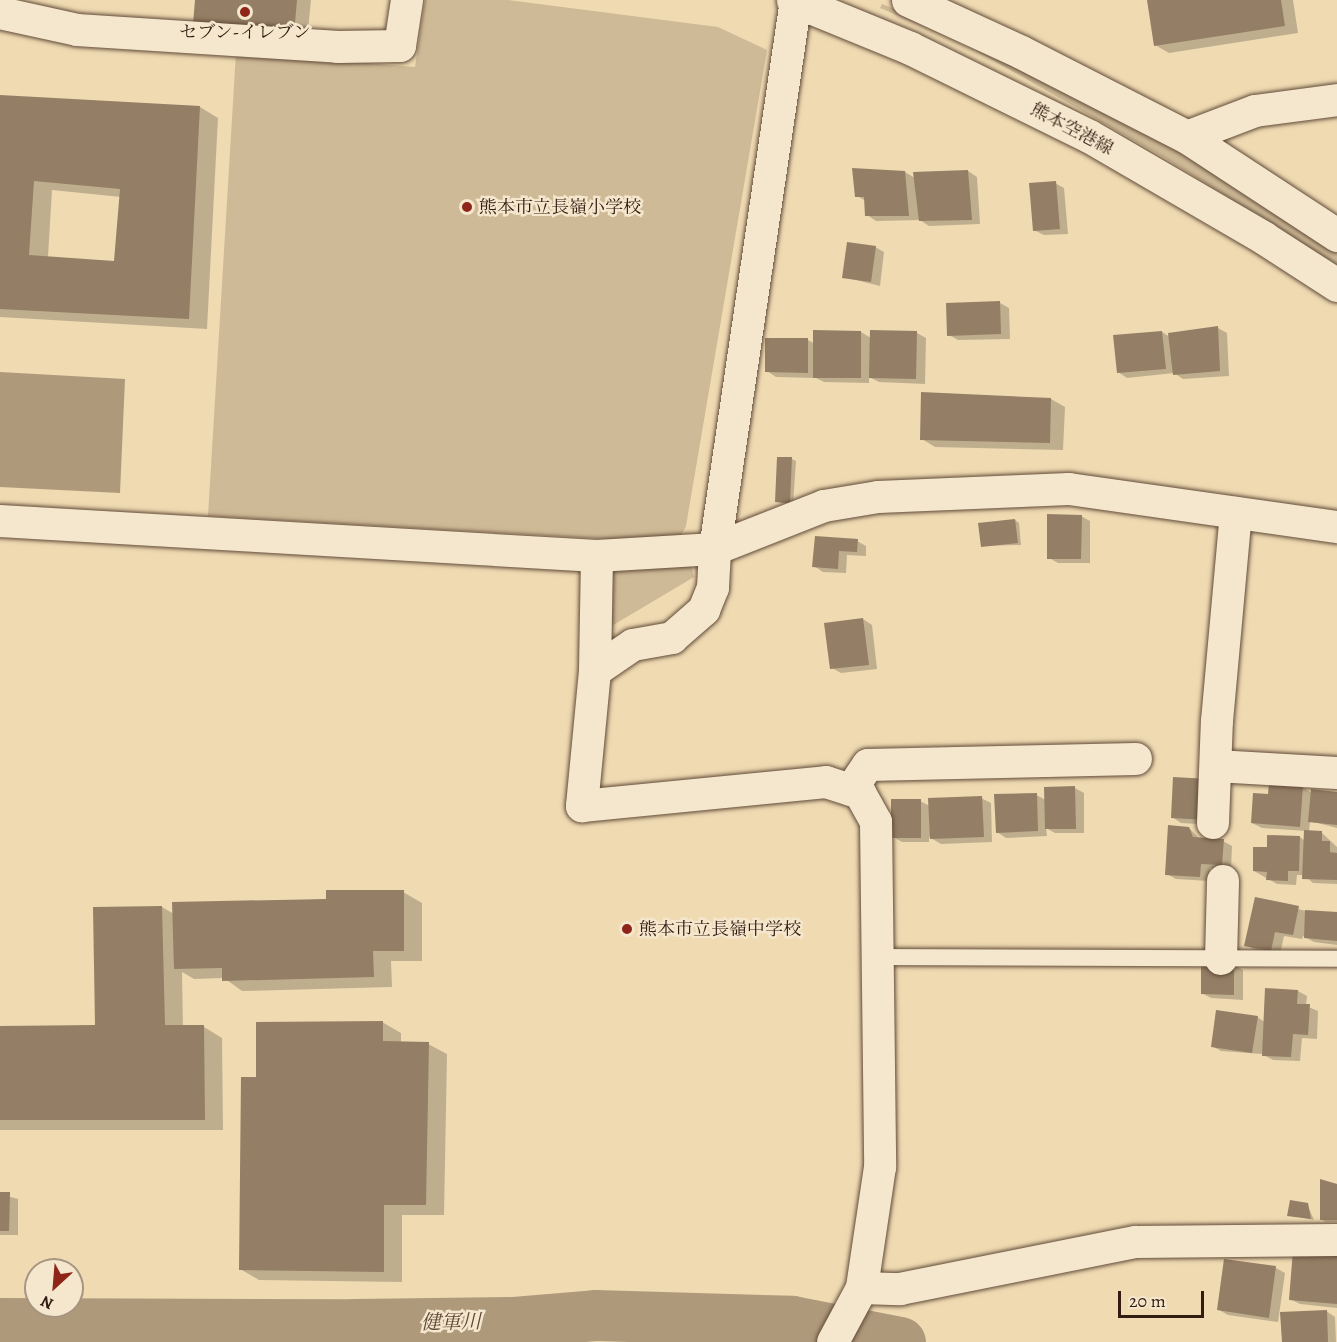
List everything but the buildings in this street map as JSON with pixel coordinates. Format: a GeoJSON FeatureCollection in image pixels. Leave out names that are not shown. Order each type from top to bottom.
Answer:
{"type":"FeatureCollection","features":[{"type":"Feature","properties":{"kind":"main road","name":"熊本空港線"},"geometry":{"type":"LineString","coordinates":[[795,0],[910,48],[1089,136],[1264,238],[1337,285]]}},
{"type":"Feature","properties":{"kind":"main road"},"geometry":{"type":"LineString","coordinates":[[908,0],[1021,52],[1187,137],[1337,235]]}},
{"type":"Feature","properties":{"kind":"street"},"geometry":{"type":"LineString","coordinates":[[0,13],[77,30],[338,47],[400,46],[407,0]]}},
{"type":"Feature","properties":{"kind":"street"},"geometry":{"type":"LineString","coordinates":[[595,671],[633,645],[672,638],[704,610],[713,588],[715,549],[795,0]]}},
{"type":"Feature","properties":{"kind":"street"},"geometry":{"type":"LineString","coordinates":[[1187,137],[1254,111],[1337,100]]}},
{"type":"Feature","properties":{"kind":"street"},"geometry":{"type":"LineString","coordinates":[[0,521],[597,556],[715,549],[824,506],[878,497],[1069,489],[1337,527]]}},
{"type":"Feature","properties":{"kind":"street"},"geometry":{"type":"LineString","coordinates":[[1213,823],[1236,513]]}},
{"type":"Feature","properties":{"kind":"street"},"geometry":{"type":"LineString","coordinates":[[597,556],[595,671],[582,806],[826,782],[860,793],[876,822],[880,1167],[862,1288],[833,1342]]}},
{"type":"Feature","properties":{"kind":"street"},"geometry":{"type":"LineString","coordinates":[[851,790],[868,765],[1136,759]]}},
{"type":"Feature","properties":{"kind":"street"},"geometry":{"type":"LineString","coordinates":[[1216,766],[1337,773]]}},
{"type":"Feature","properties":{"kind":"street"},"geometry":{"type":"LineString","coordinates":[[1221,959],[1223,881]]}},
{"type":"Feature","properties":{"kind":"street"},"geometry":{"type":"LineString","coordinates":[[862,1288],[900,1289],[1136,1242],[1337,1239]]}},
{"type":"Feature","properties":{"kind":"lane"},"geometry":{"type":"LineString","coordinates":[[878,957],[1337,959]]}},
{"type":"Feature","properties":{"kind":"shaded area","name":"熊本市立長嶺小学校"},"geometry":{"type":"Polygon","coordinates":[[[425,0],[508,0],[718,27],[767,50],[686,526],[677,543],[208,516],[236,52],[415,67],[425,0]]]}},
{"type":"Feature","properties":{"kind":"shaded area"},"geometry":{"type":"Polygon","coordinates":[[[882,4],[961,36],[1171,144],[1297,222],[1337,254],[1337,265],[1165,158],[959,41],[880,8],[882,4]]]}},
{"type":"Feature","properties":{"kind":"shaded area"},"geometry":{"type":"Polygon","coordinates":[[[0,372],[125,379],[120,493],[0,487],[0,372]]]}},
{"type":"Feature","properties":{"kind":"shaded area"},"geometry":{"type":"Polygon","coordinates":[[[614,561],[691,564],[694,577],[610,627],[614,561]]]}},
{"type":"Feature","properties":{"kind":"waterway","name":"健軍川"},"geometry":{"type":"LineString","coordinates":[[0,1323],[514,1322],[595,1315],[792,1321],[900,1342]]}},
{"type":"Feature","properties":{"kind":"place","name":"セブン-イレブン"},"geometry":{"type":"Point","coordinates":[245,12]}},
{"type":"Feature","properties":{"kind":"place","name":"熊本市立長嶺小学校"},"geometry":{"type":"Point","coordinates":[467,207]}},
{"type":"Feature","properties":{"kind":"place","name":"熊本市立長嶺中学校"},"geometry":{"type":"Point","coordinates":[627,929]}}]}
